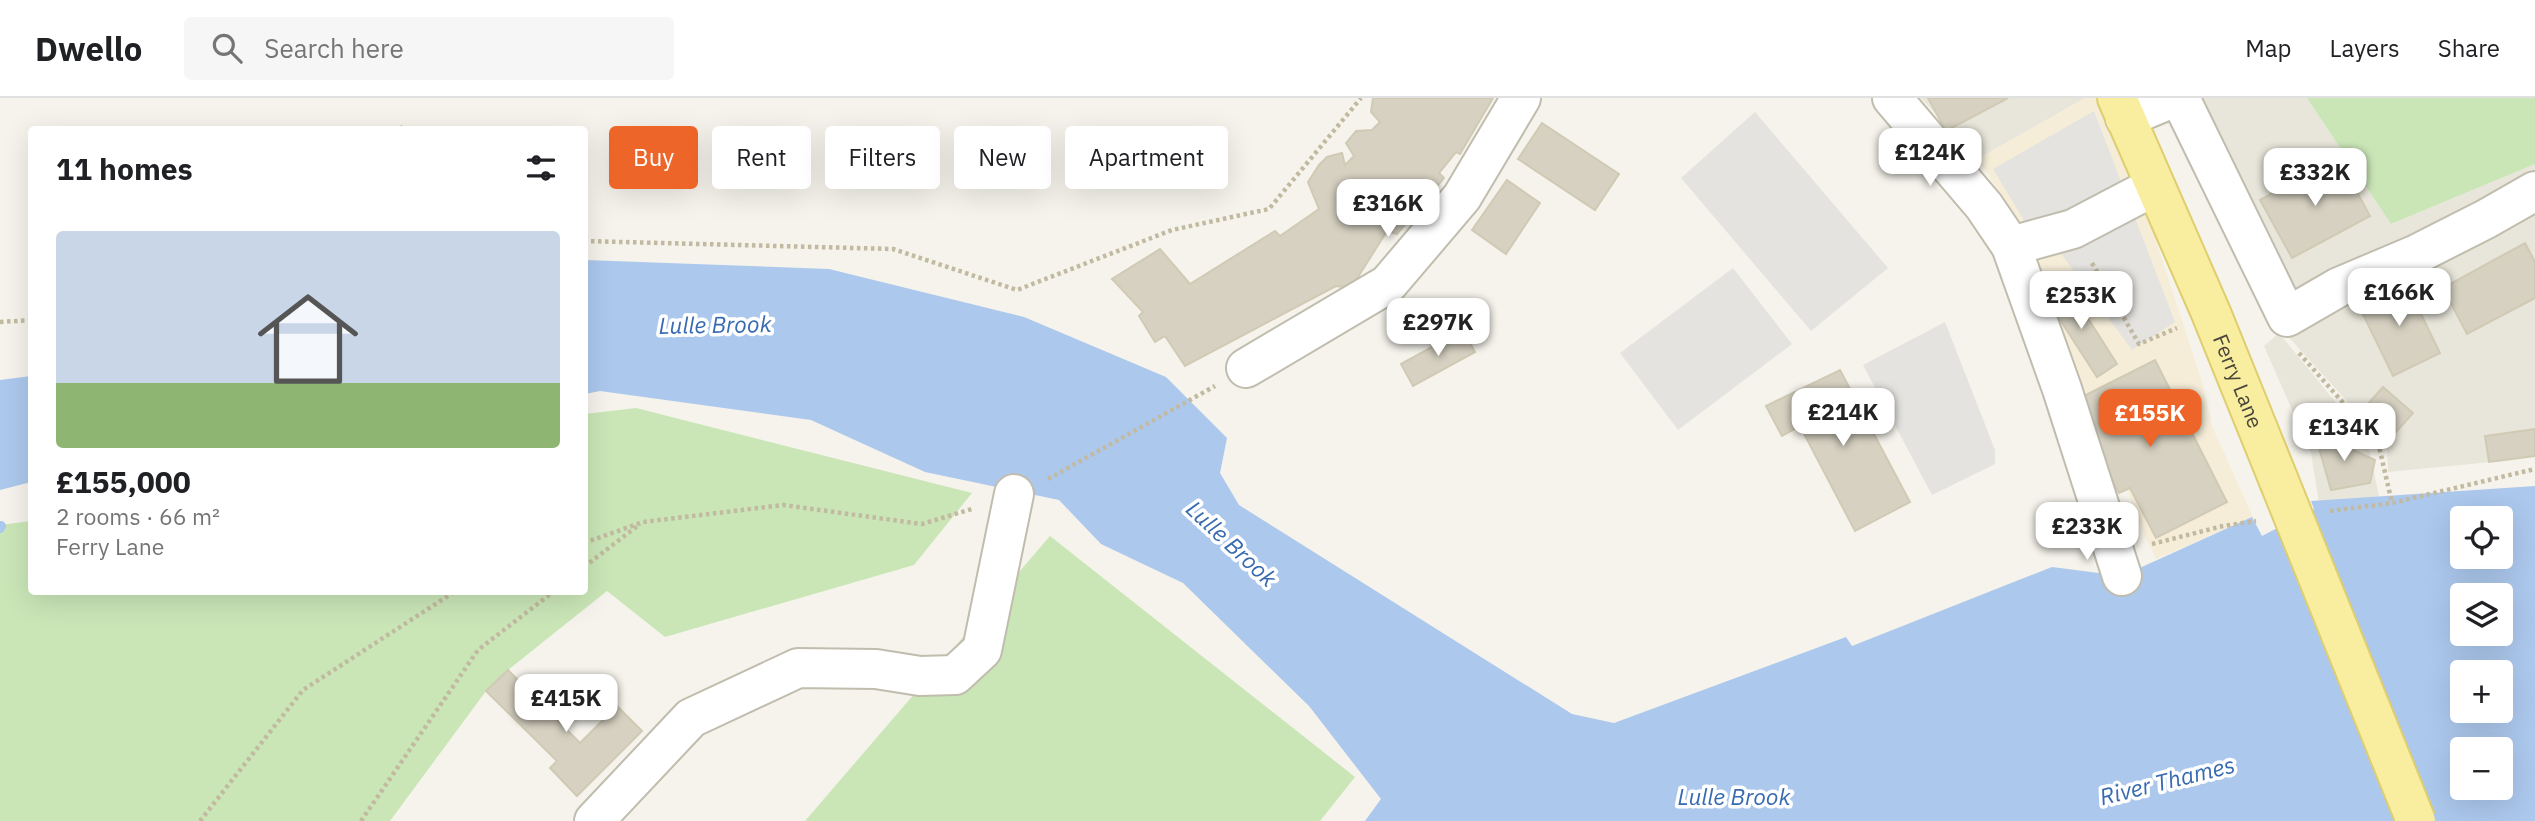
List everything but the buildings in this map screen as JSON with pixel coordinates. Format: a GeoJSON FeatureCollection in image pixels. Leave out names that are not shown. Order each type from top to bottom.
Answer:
{"type":"FeatureCollection","features":[{"type":"Feature","properties":{"kind":"main road","name":"Ferry Lane"},"geometry":{"type":"LineString","coordinates":[[2121,108],[2211,313],[2416,821]]}},
{"type":"Feature","properties":{"kind":"street"},"geometry":{"type":"LineString","coordinates":[[1246,368],[1388,284],[1462,197],[1521,98]]}},
{"type":"Feature","properties":{"kind":"street"},"geometry":{"type":"LineString","coordinates":[[1892,98],[1984,206],[2011,246],[2062,389],[2122,576]]}},
{"type":"Feature","properties":{"kind":"street"},"geometry":{"type":"LineString","coordinates":[[2121,108],[2173,98]]}},
{"type":"Feature","properties":{"kind":"street"},"geometry":{"type":"LineString","coordinates":[[2180,98],[2287,317],[2339,287],[2417,254],[2535,191]]}},
{"type":"Feature","properties":{"kind":"street"},"geometry":{"type":"LineString","coordinates":[[2011,246],[2073,229],[2155,186]]}},
{"type":"Feature","properties":{"kind":"street"},"geometry":{"type":"LineString","coordinates":[[594,821],[691,718],[797,668],[876,669],[920,676],[955,676],[982,650],[1026,490]]}},
{"type":"Feature","properties":{"kind":"path"},"geometry":{"type":"LineString","coordinates":[[588,241],[893,249],[1017,290],[1172,230],[1269,209],[1361,98]]}},
{"type":"Feature","properties":{"kind":"path"},"geometry":{"type":"LineString","coordinates":[[2073,229],[2139,344]]}},
{"type":"Feature","properties":{"kind":"path"},"geometry":{"type":"LineString","coordinates":[[0,322],[28,320]]}},
{"type":"Feature","properties":{"kind":"path"},"geometry":{"type":"LineString","coordinates":[[2297,351],[2378,442],[2392,503]]}},
{"type":"Feature","properties":{"kind":"path"},"geometry":{"type":"LineString","coordinates":[[588,542],[643,522],[783,505],[922,524],[1026,490],[1246,368]]}},
{"type":"Feature","properties":{"kind":"path"},"geometry":{"type":"LineString","coordinates":[[2327,512],[2392,503],[2535,469]]}},
{"type":"Feature","properties":{"kind":"path"},"geometry":{"type":"LineString","coordinates":[[2108,530],[2154,545],[2223,526],[2262,520]]}},
{"type":"Feature","properties":{"kind":"path"},"geometry":{"type":"LineString","coordinates":[[588,564],[643,522]]}},
{"type":"Feature","properties":{"kind":"path"},"geometry":{"type":"LineString","coordinates":[[200,821],[303,690],[449,595]]}},
{"type":"Feature","properties":{"kind":"path"},"geometry":{"type":"LineString","coordinates":[[361,821],[478,650],[549,595]]}},
{"type":"Feature","properties":{"kind":"shaded area"},"geometry":{"type":"Polygon","coordinates":[[[1921,98],[2085,98],[1978,159],[1921,98]]]}},
{"type":"Feature","properties":{"kind":"shaded area"},"geometry":{"type":"Polygon","coordinates":[[[2085,98],[2097,98],[2150,222],[2202,382],[2212,426],[2253,517],[2156,559],[2124,480],[2054,342],[2032,277],[2017,218],[1978,159],[2085,98]]]}},
{"type":"Feature","properties":{"kind":"shaded area"},"geometry":{"type":"Polygon","coordinates":[[[2172,98],[2307,98],[2391,224],[2535,164],[2535,454],[2512,460],[2388,472],[2387,445],[2263,309],[2172,98]]]}},
{"type":"Feature","properties":{"kind":"shaded area"},"geometry":{"type":"Polygon","coordinates":[[[2094,111],[2175,322],[2132,350],[2039,224],[2028,227],[1993,169],[2094,111]]]}},
{"type":"Feature","properties":{"kind":"shaded area"},"geometry":{"type":"Polygon","coordinates":[[[1755,112],[1888,268],[1811,331],[1681,178],[1755,112]]]}},
{"type":"Feature","properties":{"kind":"shaded area"},"geometry":{"type":"Polygon","coordinates":[[[1733,268],[1792,344],[1678,430],[1620,353],[1733,268]]]}},
{"type":"Feature","properties":{"kind":"shaded area"},"geometry":{"type":"Polygon","coordinates":[[[1945,322],[1995,450],[1995,464],[1932,495],[1863,365],[1945,322]]]}},
{"type":"Feature","properties":{"kind":"shaded area"},"geometry":{"type":"Polygon","coordinates":[[[2279,333],[2368,442],[2379,497],[2319,503],[2311,453],[2264,346],[2279,333]]]}},
{"type":"Feature","properties":{"kind":"green space"},"geometry":{"type":"Polygon","coordinates":[[[2307,98],[2535,98],[2535,164],[2391,224],[2307,98]]]}},
{"type":"Feature","properties":{"kind":"green space"},"geometry":{"type":"Polygon","coordinates":[[[636,408],[972,493],[914,565],[665,637],[607,591],[508,670],[486,691],[390,821],[0,821],[0,525],[28,521],[28,595],[588,595],[588,414],[636,408]]]}},
{"type":"Feature","properties":{"kind":"green space"},"geometry":{"type":"Polygon","coordinates":[[[1050,536],[1355,777],[1320,821],[805,821],[1050,536]]]}},
{"type":"Feature","properties":{"kind":"water"},"geometry":{"type":"Polygon","coordinates":[[[588,260],[829,269],[1024,317],[1166,377],[1227,438],[1220,473],[1239,505],[1572,714],[1614,723],[1846,637],[1852,646],[2052,567],[2122,576],[2252,517],[2262,536],[2314,509],[2311,501],[2535,486],[2535,821],[1365,821],[1381,799],[1309,706],[1183,583],[1101,544],[1059,500],[925,472],[811,420],[600,391],[588,393],[588,260]]]}},
{"type":"Feature","properties":{"kind":"water"},"geometry":{"type":"Polygon","coordinates":[[[28,376],[28,483],[0,490],[0,380],[28,376]]]}},
{"type":"Feature","properties":{"kind":"water label","name":"Lulle Brook"},"geometry":{"type":"Point","coordinates":[715,324]}},
{"type":"Feature","properties":{"kind":"water label","name":"Lulle Brook"},"geometry":{"type":"Point","coordinates":[1232,543]}},
{"type":"Feature","properties":{"kind":"water label","name":"River Thames"},"geometry":{"type":"Point","coordinates":[2167,780]}},
{"type":"Feature","properties":{"kind":"water label","name":"Lulle Brook"},"geometry":{"type":"Point","coordinates":[1734,796]}}]}
